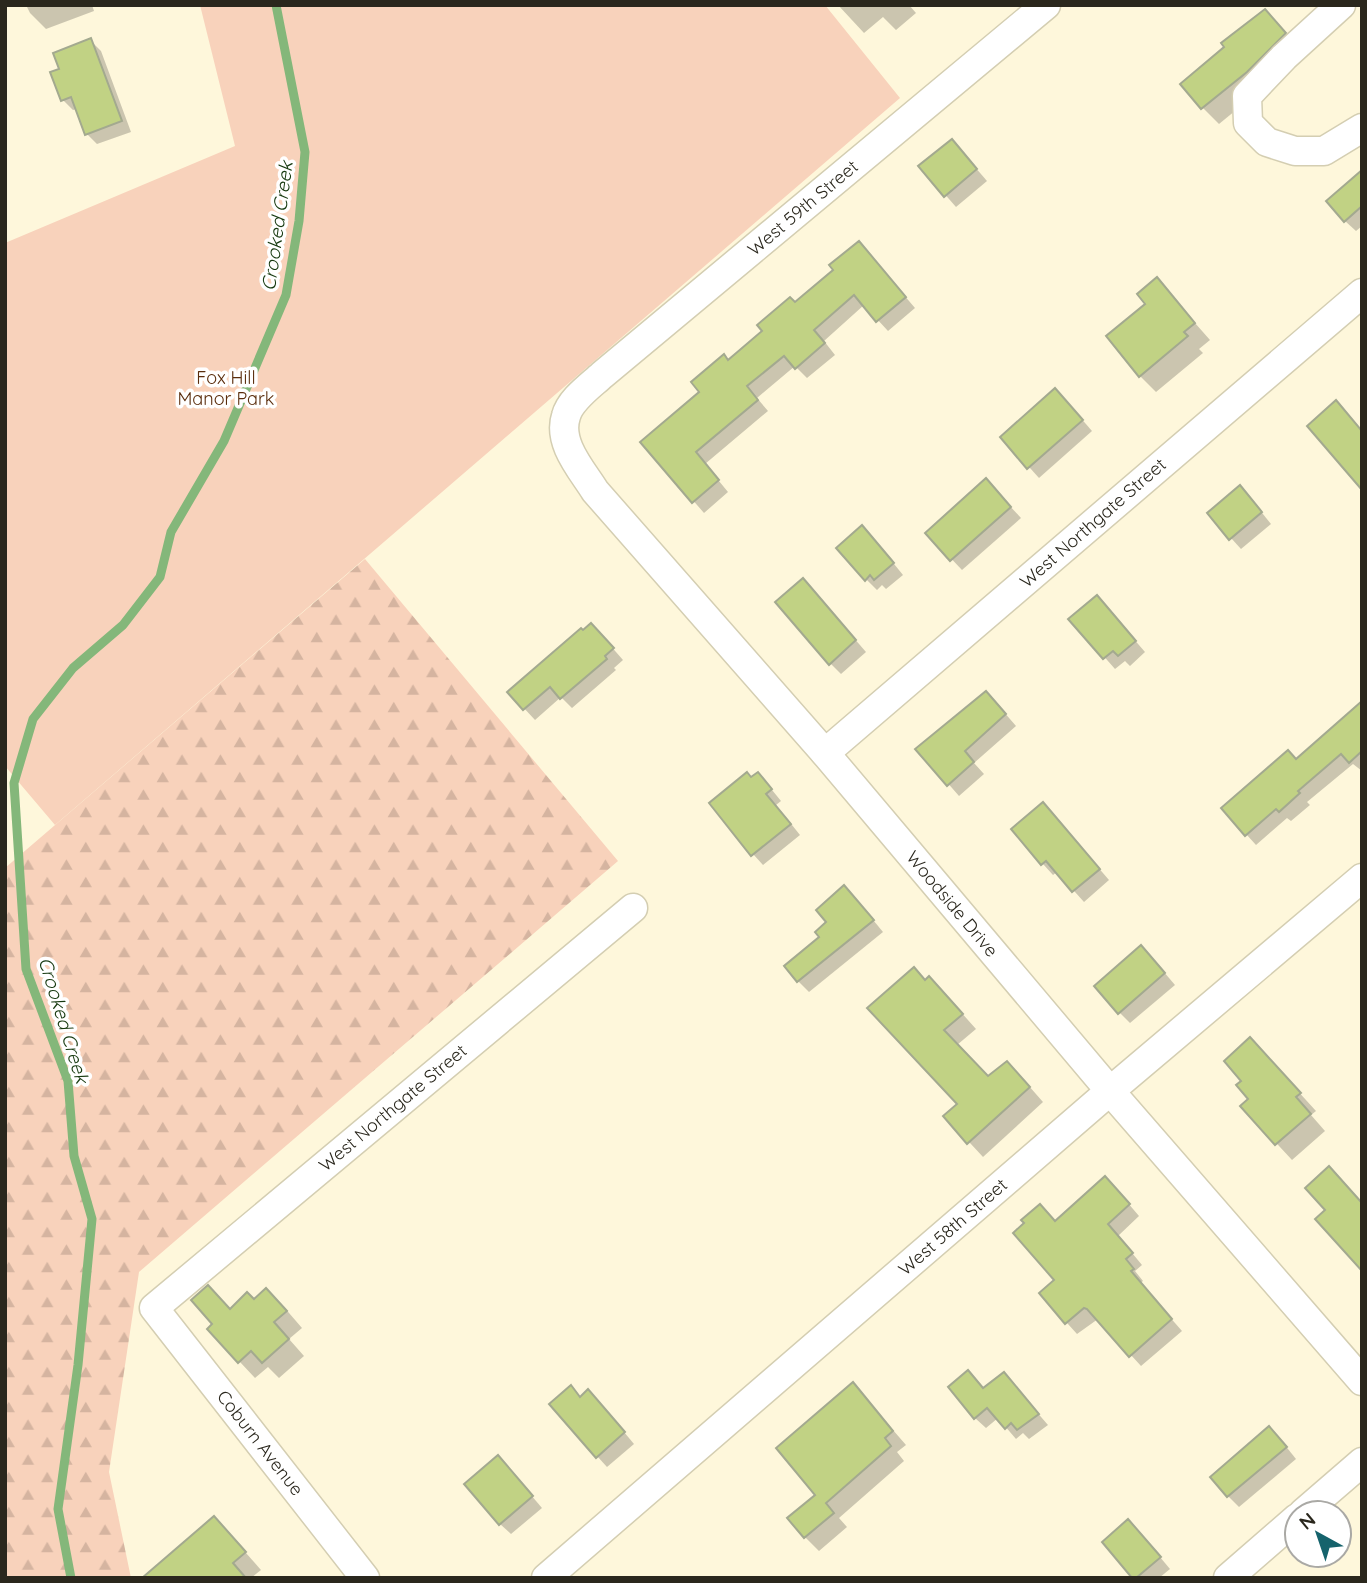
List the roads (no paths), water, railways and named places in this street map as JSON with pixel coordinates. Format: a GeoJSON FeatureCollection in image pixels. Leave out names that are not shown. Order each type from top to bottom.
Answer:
{"type":"FeatureCollection","features":[{"type":"Feature","properties":{"kind":"street","name":"West 59th Street"},"geometry":{"type":"LineString","coordinates":[[566,416],[573,404],[602,375],[1046,5]]}},
{"type":"Feature","properties":{"kind":"street"},"geometry":{"type":"LineString","coordinates":[[1341,5],[1284,57],[1247,96],[1248,123],[1267,142],[1295,151],[1324,151],[1362,128]]}},
{"type":"Feature","properties":{"kind":"street","name":"West Northgate Street"},"geometry":{"type":"LineString","coordinates":[[825,752],[1362,293]]}},
{"type":"Feature","properties":{"kind":"street","name":"Woodside Drive"},"geometry":{"type":"LineString","coordinates":[[566,416],[565,436],[569,451],[596,491],[825,752],[1110,1091],[1362,1381]]}},
{"type":"Feature","properties":{"kind":"street","name":"West 58th Street"},"geometry":{"type":"LineString","coordinates":[[546,1578],[1110,1091],[1362,878]]}},
{"type":"Feature","properties":{"kind":"street","name":"West Northgate Street"},"geometry":{"type":"LineString","coordinates":[[154,1308],[633,908]]}},
{"type":"Feature","properties":{"kind":"street","name":"Coburn Avenue"},"geometry":{"type":"LineString","coordinates":[[154,1308],[365,1578]]}},
{"type":"Feature","properties":{"kind":"street"},"geometry":{"type":"LineString","coordinates":[[1319,1499],[1362,1462]]}},
{"type":"Feature","properties":{"kind":"street"},"geometry":{"type":"LineString","coordinates":[[1228,1578],[1283,1530]]}},
{"type":"Feature","properties":{"kind":"waterway","name":"Crooked Creek"},"geometry":{"type":"LineString","coordinates":[[71,1578],[58,1509],[78,1365],[92,1219],[74,1156],[68,1081],[26,969],[14,783],[33,719],[73,668],[123,625],[160,577],[171,532],[224,441],[286,295],[299,221],[305,152],[276,5]]}},
{"type":"Feature","properties":{"kind":"park label","name":"Fox Hill Manor Park"},"geometry":{"type":"Point","coordinates":[226,388]}}]}
